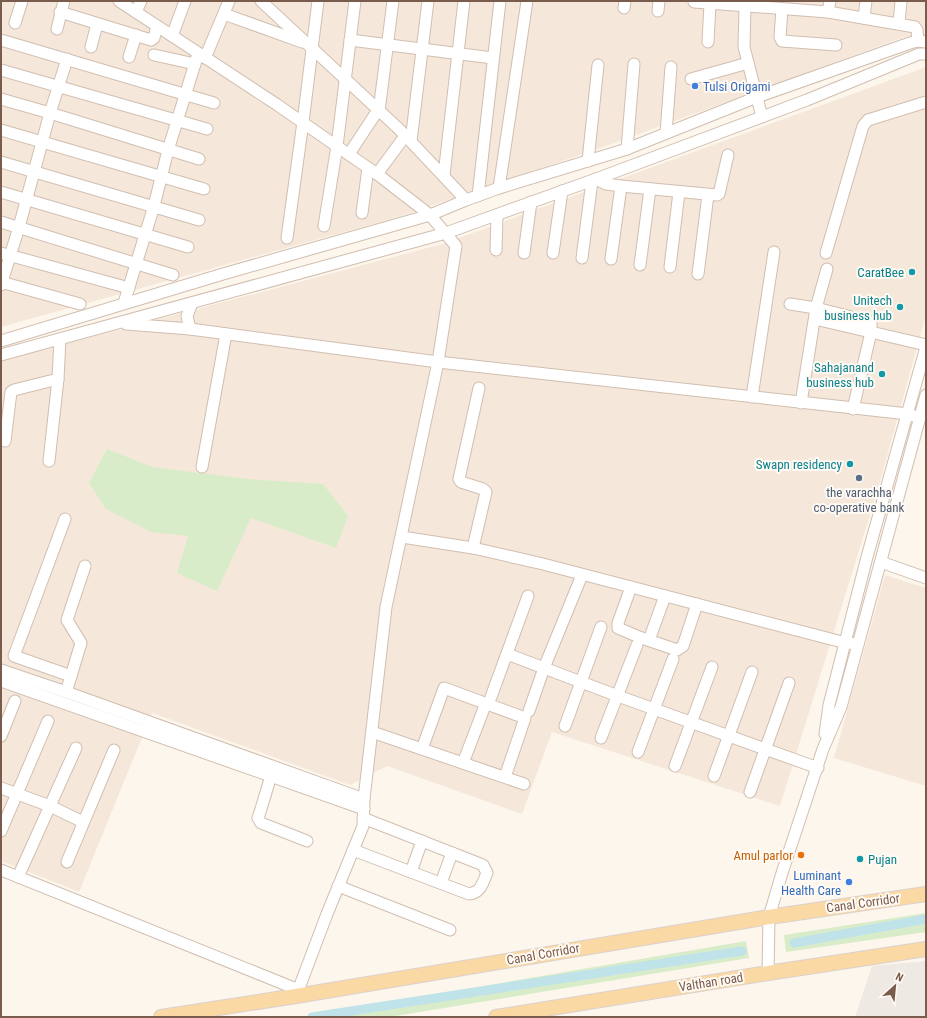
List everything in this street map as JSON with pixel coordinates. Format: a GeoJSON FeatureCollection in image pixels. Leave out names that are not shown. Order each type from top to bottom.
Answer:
{"type":"FeatureCollection","features":[{"type":"Feature","properties":{"kind":"main road","name":"Canal Corridor"},"geometry":{"type":"LineString","coordinates":[[161,1017],[297,993],[770,917],[926,894]]}},
{"type":"Feature","properties":{"kind":"main road","name":"Valthan road"},"geometry":{"type":"LineString","coordinates":[[496,1017],[926,949]]}},
{"type":"Feature","properties":{"kind":"street"},"geometry":{"type":"LineString","coordinates":[[15,23],[22,1]]}},
{"type":"Feature","properties":{"kind":"street"},"geometry":{"type":"LineString","coordinates":[[57,29],[60,12],[64,1]]}},
{"type":"Feature","properties":{"kind":"street"},"geometry":{"type":"LineString","coordinates":[[1,870],[297,993],[363,826],[386,607],[438,362],[456,246],[430,215],[377,174],[303,122],[200,59],[172,36],[119,1]]}},
{"type":"Feature","properties":{"kind":"street"},"geometry":{"type":"LineString","coordinates":[[136,12],[141,1]]}},
{"type":"Feature","properties":{"kind":"street"},"geometry":{"type":"LineString","coordinates":[[172,36],[185,1]]}},
{"type":"Feature","properties":{"kind":"street"},"geometry":{"type":"LineString","coordinates":[[124,303],[154,206],[168,150],[186,94],[200,59],[224,14],[229,1]]}},
{"type":"Feature","properties":{"kind":"street"},"geometry":{"type":"LineString","coordinates":[[261,1],[408,139],[444,175],[466,200]]}},
{"type":"Feature","properties":{"kind":"street"},"geometry":{"type":"LineString","coordinates":[[286,238],[303,122],[309,46],[318,1]]}},
{"type":"Feature","properties":{"kind":"street"},"geometry":{"type":"LineString","coordinates":[[324,226],[337,146],[354,1]]}},
{"type":"Feature","properties":{"kind":"street"},"geometry":{"type":"LineString","coordinates":[[349,154],[379,111],[393,1]]}},
{"type":"Feature","properties":{"kind":"street"},"geometry":{"type":"LineString","coordinates":[[377,174],[408,139],[428,1]]}},
{"type":"Feature","properties":{"kind":"street"},"geometry":{"type":"LineString","coordinates":[[444,175],[464,1]]}},
{"type":"Feature","properties":{"kind":"street"},"geometry":{"type":"LineString","coordinates":[[478,196],[500,1]]}},
{"type":"Feature","properties":{"kind":"street"},"geometry":{"type":"LineString","coordinates":[[499,188],[527,1]]}},
{"type":"Feature","properties":{"kind":"street"},"geometry":{"type":"LineString","coordinates":[[828,12],[830,1]]}},
{"type":"Feature","properties":{"kind":"street"},"geometry":{"type":"LineString","coordinates":[[864,18],[866,1]]}},
{"type":"Feature","properties":{"kind":"street"},"geometry":{"type":"LineString","coordinates":[[899,24],[901,1]]}},
{"type":"Feature","properties":{"kind":"street"},"geometry":{"type":"LineString","coordinates":[[1,341],[124,303],[430,215],[499,188],[627,149],[757,97],[910,43],[922,41],[915,27],[864,18],[790,6],[758,4],[746,7],[694,2]]}},
{"type":"Feature","properties":{"kind":"street"},"geometry":{"type":"LineString","coordinates":[[708,42],[710,4]]}},
{"type":"Feature","properties":{"kind":"street"},"geometry":{"type":"LineString","coordinates":[[790,6],[780,37],[782,41],[836,44]]}},
{"type":"Feature","properties":{"kind":"street"},"geometry":{"type":"LineString","coordinates":[[746,7],[744,43],[762,117]]}},
{"type":"Feature","properties":{"kind":"street"},"geometry":{"type":"LineString","coordinates":[[60,12],[153,39],[157,26]]}},
{"type":"Feature","properties":{"kind":"street"},"geometry":{"type":"LineString","coordinates":[[224,14],[309,46]]}},
{"type":"Feature","properties":{"kind":"street"},"geometry":{"type":"LineString","coordinates":[[91,47],[98,24]]}},
{"type":"Feature","properties":{"kind":"street"},"geometry":{"type":"LineString","coordinates":[[129,57],[136,35]]}},
{"type":"Feature","properties":{"kind":"street"},"geometry":{"type":"LineString","coordinates":[[1,40],[214,103]]}},
{"type":"Feature","properties":{"kind":"street"},"geometry":{"type":"LineString","coordinates":[[350,40],[493,58]]}},
{"type":"Feature","properties":{"kind":"street"},"geometry":{"type":"LineString","coordinates":[[1,355],[446,233],[594,180],[762,117],[919,54],[926,54]]}},
{"type":"Feature","properties":{"kind":"street"},"geometry":{"type":"LineString","coordinates":[[154,55],[200,59]]}},
{"type":"Feature","properties":{"kind":"street"},"geometry":{"type":"LineString","coordinates":[[67,59],[50,113],[19,227],[5,254],[1,283],[80,304]]}},
{"type":"Feature","properties":{"kind":"street"},"geometry":{"type":"LineString","coordinates":[[691,79],[748,63]]}},
{"type":"Feature","properties":{"kind":"street"},"geometry":{"type":"LineString","coordinates":[[627,149],[634,64]]}},
{"type":"Feature","properties":{"kind":"street"},"geometry":{"type":"LineString","coordinates":[[588,161],[598,65]]}},
{"type":"Feature","properties":{"kind":"street"},"geometry":{"type":"LineString","coordinates":[[666,133],[671,67]]}},
{"type":"Feature","properties":{"kind":"street"},"geometry":{"type":"LineString","coordinates":[[1,70],[207,129]]}},
{"type":"Feature","properties":{"kind":"street"},"geometry":{"type":"LineString","coordinates":[[1,99],[199,159]]}},
{"type":"Feature","properties":{"kind":"street"},"geometry":{"type":"LineString","coordinates":[[826,253],[863,126],[868,120],[926,102]]}},
{"type":"Feature","properties":{"kind":"street"},"geometry":{"type":"LineString","coordinates":[[1,130],[204,189]]}},
{"type":"Feature","properties":{"kind":"street"},"geometry":{"type":"LineString","coordinates":[[594,180],[610,185],[679,192],[719,194],[728,155]]}},
{"type":"Feature","properties":{"kind":"street"},"geometry":{"type":"LineString","coordinates":[[1,162],[199,220]]}},
{"type":"Feature","properties":{"kind":"street"},"geometry":{"type":"LineString","coordinates":[[362,213],[368,168]]}},
{"type":"Feature","properties":{"kind":"street"},"geometry":{"type":"LineString","coordinates":[[582,258],[594,180]]}},
{"type":"Feature","properties":{"kind":"street"},"geometry":{"type":"LineString","coordinates":[[611,259],[621,186]]}},
{"type":"Feature","properties":{"kind":"street"},"geometry":{"type":"LineString","coordinates":[[640,265],[650,189]]}},
{"type":"Feature","properties":{"kind":"street"},"geometry":{"type":"LineString","coordinates":[[553,253],[562,191]]}},
{"type":"Feature","properties":{"kind":"street"},"geometry":{"type":"LineString","coordinates":[[1,192],[188,247]]}},
{"type":"Feature","properties":{"kind":"street"},"geometry":{"type":"LineString","coordinates":[[670,267],[679,192]]}},
{"type":"Feature","properties":{"kind":"street"},"geometry":{"type":"LineString","coordinates":[[698,274],[708,194]]}},
{"type":"Feature","properties":{"kind":"street"},"geometry":{"type":"LineString","coordinates":[[524,253],[531,202]]}},
{"type":"Feature","properties":{"kind":"street"},"geometry":{"type":"LineString","coordinates":[[496,250],[497,215]]}},
{"type":"Feature","properties":{"kind":"street"},"geometry":{"type":"LineString","coordinates":[[1,222],[173,275]]}},
{"type":"Feature","properties":{"kind":"street"},"geometry":{"type":"LineString","coordinates":[[752,397],[774,252]]}},
{"type":"Feature","properties":{"kind":"street"},"geometry":{"type":"LineString","coordinates":[[5,254],[129,288]]}},
{"type":"Feature","properties":{"kind":"street"},"geometry":{"type":"LineString","coordinates":[[801,403],[815,314],[827,269]]}},
{"type":"Feature","properties":{"kind":"street"},"geometry":{"type":"LineString","coordinates":[[190,329],[187,316],[192,303]]}},
{"type":"Feature","properties":{"kind":"street"},"geometry":{"type":"LineString","coordinates":[[790,304],[815,314],[871,321],[871,332],[853,409]]}},
{"type":"Feature","properties":{"kind":"street"},"geometry":{"type":"LineString","coordinates":[[98,311],[104,327]]}},
{"type":"Feature","properties":{"kind":"street"},"geometry":{"type":"LineString","coordinates":[[119,323],[190,329],[438,362],[908,414],[920,418]]}},
{"type":"Feature","properties":{"kind":"street"},"geometry":{"type":"LineString","coordinates":[[768,973],[770,917],[782,873],[818,768],[823,749],[829,704],[867,557],[926,346],[871,332]]}},
{"type":"Feature","properties":{"kind":"street"},"geometry":{"type":"LineString","coordinates":[[202,467],[226,334]]}},
{"type":"Feature","properties":{"kind":"street"},"geometry":{"type":"LineString","coordinates":[[49,461],[58,379],[60,339]]}},
{"type":"Feature","properties":{"kind":"street"},"geometry":{"type":"LineString","coordinates":[[5,441],[12,391],[58,379]]}},
{"type":"Feature","properties":{"kind":"street"},"geometry":{"type":"LineString","coordinates":[[473,548],[486,492],[483,489],[461,482],[459,479],[479,388]]}},
{"type":"Feature","properties":{"kind":"street"},"geometry":{"type":"LineString","coordinates":[[823,749],[841,707],[926,395]]}},
{"type":"Feature","properties":{"kind":"street"},"geometry":{"type":"LineString","coordinates":[[65,519],[14,656],[71,676]]}},
{"type":"Feature","properties":{"kind":"street"},"geometry":{"type":"LineString","coordinates":[[402,537],[473,548],[631,587],[846,643],[858,644]]}},
{"type":"Feature","properties":{"kind":"street"},"geometry":{"type":"LineString","coordinates":[[880,562],[926,578]]}},
{"type":"Feature","properties":{"kind":"street"},"geometry":{"type":"LineString","coordinates":[[66,692],[81,643],[67,620],[85,566]]}},
{"type":"Feature","properties":{"kind":"street"},"geometry":{"type":"LineString","coordinates":[[529,711],[544,668],[582,575]]}},
{"type":"Feature","properties":{"kind":"street"},"geometry":{"type":"LineString","coordinates":[[631,587],[618,626],[621,630],[676,650],[681,649],[683,646],[697,604]]}},
{"type":"Feature","properties":{"kind":"street"},"geometry":{"type":"LineString","coordinates":[[463,763],[507,654],[528,596]]}},
{"type":"Feature","properties":{"kind":"street"},"geometry":{"type":"LineString","coordinates":[[649,640],[665,596]]}},
{"type":"Feature","properties":{"kind":"street"},"geometry":{"type":"LineString","coordinates":[[564,726],[601,626]]}},
{"type":"Feature","properties":{"kind":"street"},"geometry":{"type":"LineString","coordinates":[[601,738],[637,645]]}},
{"type":"Feature","properties":{"kind":"street"},"geometry":{"type":"LineString","coordinates":[[507,654],[618,696],[818,768]]}},
{"type":"Feature","properties":{"kind":"street"},"geometry":{"type":"LineString","coordinates":[[638,752],[673,659]]}},
{"type":"Feature","properties":{"kind":"street"},"geometry":{"type":"LineString","coordinates":[[675,766],[712,667]]}},
{"type":"Feature","properties":{"kind":"street"},"geometry":{"type":"LineString","coordinates":[[1,670],[66,692],[364,809],[377,823],[483,865],[487,873],[479,891],[474,894],[469,894],[353,850]]}},
{"type":"Feature","properties":{"kind":"street"},"geometry":{"type":"LineString","coordinates":[[714,776],[752,672]]}},
{"type":"Feature","properties":{"kind":"street"},"geometry":{"type":"LineString","coordinates":[[1,681],[364,809]]}},
{"type":"Feature","properties":{"kind":"street"},"geometry":{"type":"LineString","coordinates":[[750,792],[789,683]]}},
{"type":"Feature","properties":{"kind":"street"},"geometry":{"type":"LineString","coordinates":[[422,749],[444,688],[488,700],[525,718],[505,777]]}},
{"type":"Feature","properties":{"kind":"street"},"geometry":{"type":"LineString","coordinates":[[1,736],[15,701]]}},
{"type":"Feature","properties":{"kind":"street"},"geometry":{"type":"LineString","coordinates":[[1,831],[48,721]]}},
{"type":"Feature","properties":{"kind":"street"},"geometry":{"type":"LineString","coordinates":[[372,732],[524,784]]}},
{"type":"Feature","properties":{"kind":"street"},"geometry":{"type":"LineString","coordinates":[[18,877],[76,748]]}},
{"type":"Feature","properties":{"kind":"street"},"geometry":{"type":"LineString","coordinates":[[67,862],[114,750]]}},
{"type":"Feature","properties":{"kind":"street"},"geometry":{"type":"LineString","coordinates":[[271,776],[258,818],[261,824],[307,841]]}},
{"type":"Feature","properties":{"kind":"street"},"geometry":{"type":"LineString","coordinates":[[1,788],[50,806],[83,822]]}},
{"type":"Feature","properties":{"kind":"street"},"geometry":{"type":"LineString","coordinates":[[411,872],[422,841]]}},
{"type":"Feature","properties":{"kind":"street"},"geometry":{"type":"LineString","coordinates":[[441,883],[452,853]]}},
{"type":"Feature","properties":{"kind":"street"},"geometry":{"type":"LineString","coordinates":[[338,886],[450,930]]}},
{"type":"Feature","properties":{"kind":"shaded area"},"geometry":{"type":"Polygon","coordinates":[[[1,1],[926,1],[926,35],[904,37],[612,144],[398,217],[1,327],[1,1]]]}},
{"type":"Feature","properties":{"kind":"shaded area"},"geometry":{"type":"Polygon","coordinates":[[[926,67],[926,315],[878,489],[780,806],[552,732],[522,814],[387,766],[350,785],[152,713],[79,892],[1,861],[1,361],[442,244],[926,67]]]}},
{"type":"Feature","properties":{"kind":"shaded area"},"geometry":{"type":"Polygon","coordinates":[[[885,575],[926,588],[926,786],[834,758],[885,575]]]}},
{"type":"Feature","properties":{"kind":"shaded area"},"geometry":{"type":"Polygon","coordinates":[[[926,961],[926,1017],[855,1017],[872,966],[926,961]]]}},
{"type":"Feature","properties":{"kind":"green space"},"geometry":{"type":"Polygon","coordinates":[[[107,449],[152,467],[248,479],[323,484],[348,516],[336,548],[251,518],[217,591],[177,573],[188,536],[151,532],[106,509],[89,483],[107,449]]]}},
{"type":"Feature","properties":{"kind":"green space"},"geometry":{"type":"Polygon","coordinates":[[[926,913],[926,932],[786,952],[784,935],[926,913]]]}},
{"type":"Feature","properties":{"kind":"green space"},"geometry":{"type":"Polygon","coordinates":[[[746,941],[749,958],[389,1017],[303,1017],[746,941]]]}},
{"type":"Feature","properties":{"kind":"waterway"},"geometry":{"type":"LineString","coordinates":[[794,943],[926,919]]}},
{"type":"Feature","properties":{"kind":"waterway"},"geometry":{"type":"LineString","coordinates":[[312,1017],[742,951]]}},
{"type":"Feature","properties":{"kind":"place","name":"Tulsi Origami"},"geometry":{"type":"Point","coordinates":[695,86]}},
{"type":"Feature","properties":{"kind":"place","name":"CaratBee"},"geometry":{"type":"Point","coordinates":[912,272]}},
{"type":"Feature","properties":{"kind":"place","name":"Unitech business hub"},"geometry":{"type":"Point","coordinates":[900,307]}},
{"type":"Feature","properties":{"kind":"place","name":"Sahajanand business hub"},"geometry":{"type":"Point","coordinates":[882,374]}},
{"type":"Feature","properties":{"kind":"place","name":"Swapn residency"},"geometry":{"type":"Point","coordinates":[850,464]}},
{"type":"Feature","properties":{"kind":"place","name":"the varachha co-operative bank"},"geometry":{"type":"Point","coordinates":[859,478]}},
{"type":"Feature","properties":{"kind":"place","name":"Amul parlor"},"geometry":{"type":"Point","coordinates":[801,855]}},
{"type":"Feature","properties":{"kind":"place","name":"Pujan"},"geometry":{"type":"Point","coordinates":[860,859]}},
{"type":"Feature","properties":{"kind":"place","name":"Luminant Health Care"},"geometry":{"type":"Point","coordinates":[849,882]}}]}
